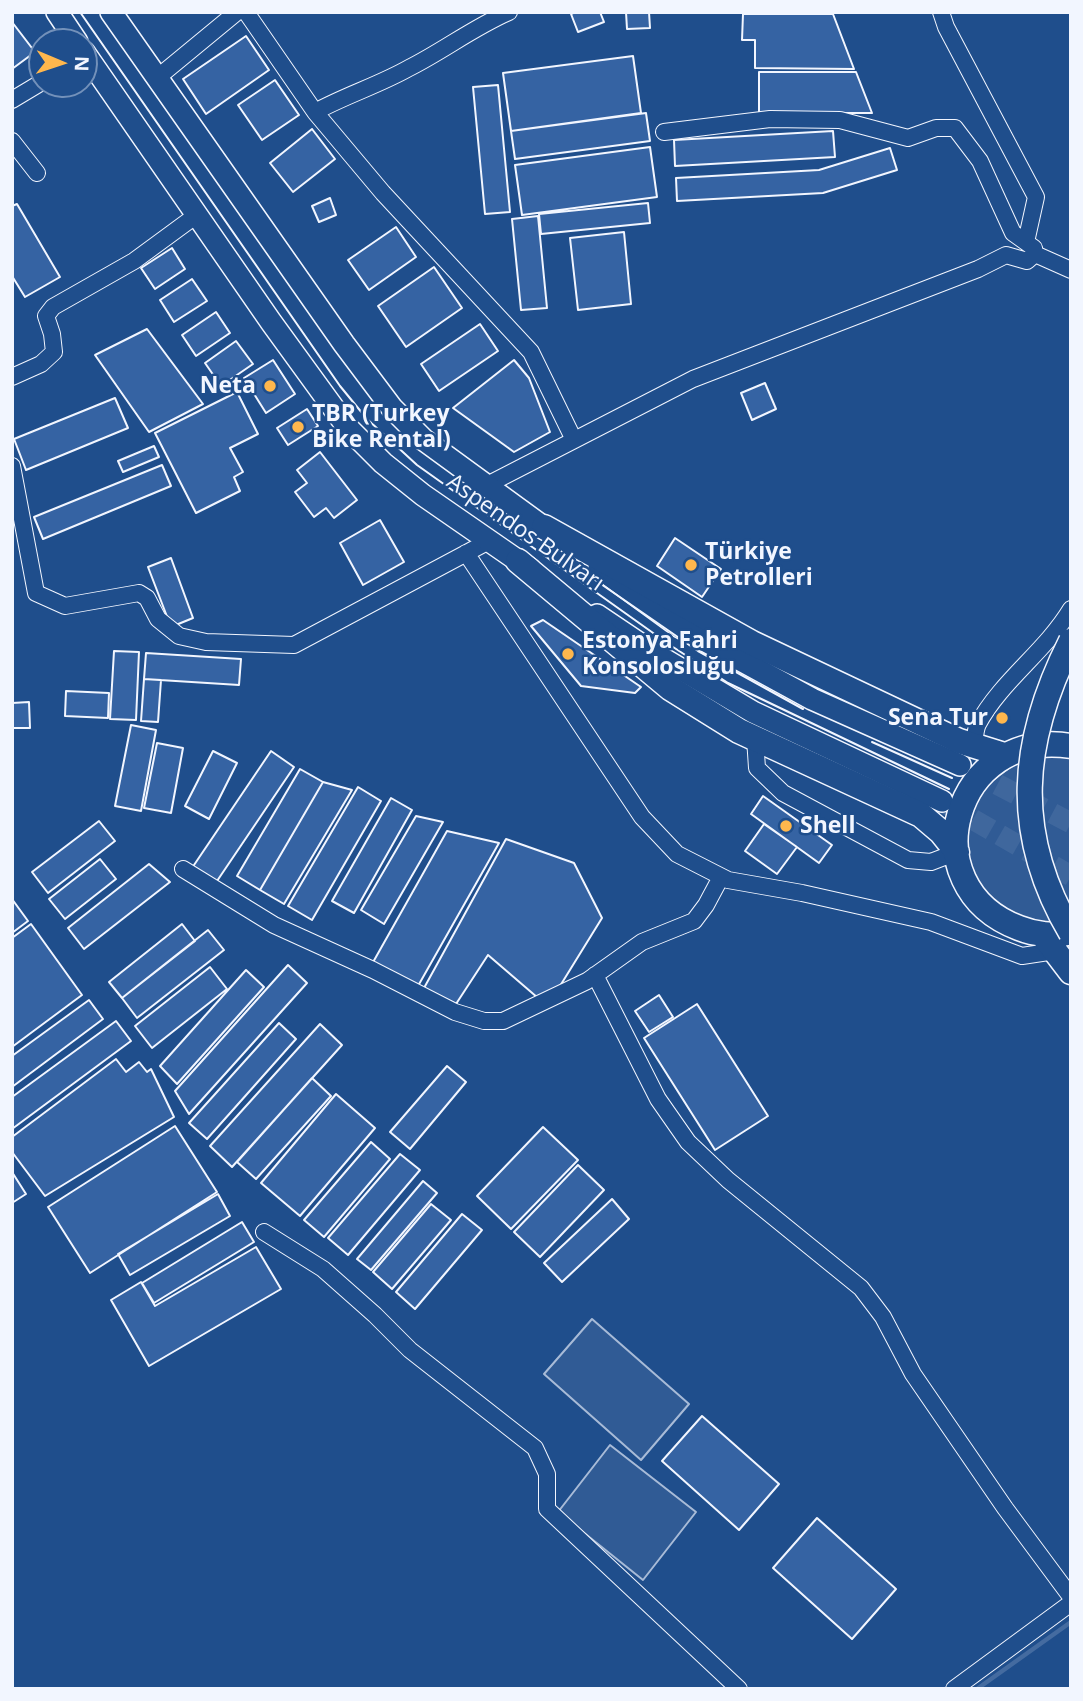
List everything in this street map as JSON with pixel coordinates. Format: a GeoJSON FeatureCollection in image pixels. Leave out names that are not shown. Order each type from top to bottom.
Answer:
{"type":"FeatureCollection","features":[{"type":"Feature","properties":{"kind":"highway"},"geometry":{"type":"LineString","coordinates":[[544,527],[752,643],[959,741],[967,755],[1004,755],[1036,744],[1062,745],[1071,728]]}},
{"type":"Feature","properties":{"kind":"highway"},"geometry":{"type":"LineString","coordinates":[[518,561],[670,688],[739,731],[921,815],[941,832],[957,852]]}},
{"type":"Feature","properties":{"kind":"highway"},"geometry":{"type":"LineString","coordinates":[[1071,641],[1052,679],[1045,702],[1035,736],[1028,785],[1034,840],[1051,892],[1060,938],[1071,972]]}},
{"type":"Feature","properties":{"kind":"highway"},"geometry":{"type":"LineString","coordinates":[[1004,755],[978,776],[961,804],[954,837],[960,870],[975,899],[1000,921],[1031,933],[1060,938]]}},
{"type":"Feature","properties":{"kind":"main road","name":"Aspendos Bulvarı"},"geometry":{"type":"LineString","coordinates":[[57,12],[68,28]]}},
{"type":"Feature","properties":{"kind":"main road","name":"Aspendos Bulvarı"},"geometry":{"type":"LineString","coordinates":[[111,12],[344,344],[392,408],[424,440],[544,527]]}},
{"type":"Feature","properties":{"kind":"main road","name":"Aspendos Bulvarı"},"geometry":{"type":"LineString","coordinates":[[98,72],[348,428],[393,471],[489,541],[652,652],[753,712],[942,801]]}},
{"type":"Feature","properties":{"kind":"street"},"geometry":{"type":"LineString","coordinates":[[157,78],[237,12]]}},
{"type":"Feature","properties":{"kind":"street"},"geometry":{"type":"LineString","coordinates":[[246,12],[315,112],[383,193],[531,352],[574,440]]}},
{"type":"Feature","properties":{"kind":"street"},"geometry":{"type":"LineString","coordinates":[[315,112],[346,95],[408,69],[509,12]]}},
{"type":"Feature","properties":{"kind":"street"},"geometry":{"type":"LineString","coordinates":[[487,485],[693,379],[978,269],[1006,255],[1027,261],[1037,197],[946,27],[941,12]]}},
{"type":"Feature","properties":{"kind":"street"},"geometry":{"type":"LineString","coordinates":[[12,100],[28,90]]}},
{"type":"Feature","properties":{"kind":"street"},"geometry":{"type":"LineString","coordinates":[[664,132],[770,119],[840,120],[908,138],[936,128],[954,128],[980,161],[1013,233],[1030,248],[1071,270]]}},
{"type":"Feature","properties":{"kind":"street"},"geometry":{"type":"LineString","coordinates":[[12,141],[37,173]]}},
{"type":"Feature","properties":{"kind":"street"},"geometry":{"type":"LineString","coordinates":[[12,377],[41,364],[54,352],[46,316],[53,307],[134,261],[198,214]]}},
{"type":"Feature","properties":{"kind":"street"},"geometry":{"type":"LineString","coordinates":[[12,466],[36,593],[65,606],[139,593],[148,598],[158,619],[179,636],[206,642],[294,645],[489,541]]}},
{"type":"Feature","properties":{"kind":"street"},"geometry":{"type":"LineString","coordinates":[[466,553],[642,817],[677,854],[728,880],[802,893],[931,922],[1022,956],[1060,938]]}},
{"type":"Feature","properties":{"kind":"street"},"geometry":{"type":"LineString","coordinates":[[967,755],[976,726],[1002,691],[1060,627],[1071,609]]}},
{"type":"Feature","properties":{"kind":"street"},"geometry":{"type":"LineString","coordinates":[[755,738],[757,768],[783,793],[908,860],[931,862],[957,852]]}},
{"type":"Feature","properties":{"kind":"street"},"geometry":{"type":"LineString","coordinates":[[183,869],[274,925],[373,970],[455,1012],[484,1021],[503,1021],[595,975],[642,942],[694,921],[721,877]]}},
{"type":"Feature","properties":{"kind":"street"},"geometry":{"type":"LineString","coordinates":[[595,975],[658,1099],[688,1142],[728,1180],[861,1289],[883,1317],[921,1385],[1005,1508],[1071,1597]]}},
{"type":"Feature","properties":{"kind":"street"},"geometry":{"type":"LineString","coordinates":[[264,1232],[323,1269],[410,1350],[535,1448],[547,1474],[547,1509],[738,1689]]}},
{"type":"Feature","properties":{"kind":"street"},"geometry":{"type":"LineString","coordinates":[[954,1689],[1071,1603]]}},
{"type":"Feature","properties":{"kind":"shaded area"},"geometry":{"type":"Polygon","coordinates":[[[1024,757],[1071,757],[1071,921],[1044,924],[1015,917],[990,901],[972,877],[964,849],[977,792],[1024,757]]]}},
{"type":"Feature","properties":{"kind":"shaded area"},"geometry":{"type":"Polygon","coordinates":[[[592,1319],[689,1404],[641,1460],[544,1374],[592,1319]]]}},
{"type":"Feature","properties":{"kind":"shaded area"},"geometry":{"type":"Polygon","coordinates":[[[610,1445],[696,1512],[643,1580],[558,1512],[610,1445]]]}},
{"type":"Feature","properties":{"kind":"building"},"geometry":{"type":"Polygon","coordinates":[[[600,12],[604,22],[578,32],[571,14],[600,12]]]}},
{"type":"Feature","properties":{"kind":"building"},"geometry":{"type":"Polygon","coordinates":[[[626,12],[649,12],[650,28],[627,29],[626,12]]]}},
{"type":"Feature","properties":{"kind":"building"},"geometry":{"type":"Polygon","coordinates":[[[743,14],[833,14],[854,69],[755,68],[755,40],[742,40],[743,14]]]}},
{"type":"Feature","properties":{"kind":"building"},"geometry":{"type":"Polygon","coordinates":[[[12,22],[28,43],[28,57],[12,69],[12,22]]]}},
{"type":"Feature","properties":{"kind":"building"},"geometry":{"type":"Polygon","coordinates":[[[246,36],[269,70],[206,114],[183,79],[246,36]]]}},
{"type":"Feature","properties":{"kind":"building"},"geometry":{"type":"Polygon","coordinates":[[[633,56],[641,113],[511,131],[503,73],[633,56]]]}},
{"type":"Feature","properties":{"kind":"building"},"geometry":{"type":"Polygon","coordinates":[[[759,72],[856,72],[872,113],[759,113],[759,72]]]}},
{"type":"Feature","properties":{"kind":"building"},"geometry":{"type":"Polygon","coordinates":[[[275,80],[299,115],[262,140],[238,105],[275,80]]]}},
{"type":"Feature","properties":{"kind":"building"},"geometry":{"type":"Polygon","coordinates":[[[498,85],[510,212],[485,214],[473,87],[498,85]]]}},
{"type":"Feature","properties":{"kind":"building"},"geometry":{"type":"Polygon","coordinates":[[[646,113],[650,141],[515,159],[511,131],[646,113]]]}},
{"type":"Feature","properties":{"kind":"building"},"geometry":{"type":"Polygon","coordinates":[[[312,129],[335,159],[293,192],[270,163],[312,129]]]}},
{"type":"Feature","properties":{"kind":"building"},"geometry":{"type":"Polygon","coordinates":[[[833,131],[835,157],[675,166],[674,140],[833,131]]]}},
{"type":"Feature","properties":{"kind":"building"},"geometry":{"type":"Polygon","coordinates":[[[650,147],[657,197],[522,215],[515,165],[650,147]]]}},
{"type":"Feature","properties":{"kind":"building"},"geometry":{"type":"Polygon","coordinates":[[[890,148],[897,170],[823,193],[677,201],[676,178],[819,170],[890,148]]]}},
{"type":"Feature","properties":{"kind":"building"},"geometry":{"type":"Polygon","coordinates":[[[330,198],[336,215],[319,222],[312,206],[330,198]]]}},
{"type":"Feature","properties":{"kind":"building"},"geometry":{"type":"Polygon","coordinates":[[[648,203],[650,223],[541,234],[539,214],[648,203]]]}},
{"type":"Feature","properties":{"kind":"building"},"geometry":{"type":"Polygon","coordinates":[[[17,204],[60,277],[25,297],[12,276],[12,206],[17,204]]]}},
{"type":"Feature","properties":{"kind":"building"},"geometry":{"type":"Polygon","coordinates":[[[538,216],[547,308],[521,310],[512,219],[538,216]]]}},
{"type":"Feature","properties":{"kind":"building"},"geometry":{"type":"Polygon","coordinates":[[[396,227],[416,257],[369,290],[348,260],[396,227]]]}},
{"type":"Feature","properties":{"kind":"building"},"geometry":{"type":"Polygon","coordinates":[[[624,232],[631,304],[578,310],[570,238],[624,232]]]}},
{"type":"Feature","properties":{"kind":"building"},"geometry":{"type":"Polygon","coordinates":[[[172,248],[185,269],[155,289],[141,268],[172,248]]]}},
{"type":"Feature","properties":{"kind":"building"},"geometry":{"type":"Polygon","coordinates":[[[434,267],[462,308],[406,347],[378,306],[434,267]]]}},
{"type":"Feature","properties":{"kind":"building"},"geometry":{"type":"Polygon","coordinates":[[[192,279],[207,301],[174,322],[160,300],[192,279]]]}},
{"type":"Feature","properties":{"kind":"building"},"geometry":{"type":"Polygon","coordinates":[[[216,312],[230,333],[196,356],[182,335],[216,312]]]}},
{"type":"Feature","properties":{"kind":"building"},"geometry":{"type":"Polygon","coordinates":[[[480,324],[498,351],[439,391],[421,364],[480,324]]]}},
{"type":"Feature","properties":{"kind":"building"},"geometry":{"type":"Polygon","coordinates":[[[147,329],[203,404],[149,432],[95,355],[147,329]]]}},
{"type":"Feature","properties":{"kind":"building"},"geometry":{"type":"Polygon","coordinates":[[[236,341],[253,364],[221,386],[205,363],[236,341]]]}},
{"type":"Feature","properties":{"kind":"building","name":"Neta"},"geometry":{"type":"Polygon","coordinates":[[[273,360],[295,394],[266,413],[244,378],[273,360]]]}},
{"type":"Feature","properties":{"kind":"building"},"geometry":{"type":"Polygon","coordinates":[[[514,360],[529,378],[550,432],[514,452],[453,408],[514,360]]]}},
{"type":"Feature","properties":{"kind":"building"},"geometry":{"type":"Polygon","coordinates":[[[765,383],[776,409],[752,420],[741,393],[765,383]]]}},
{"type":"Feature","properties":{"kind":"building"},"geometry":{"type":"Polygon","coordinates":[[[237,392],[258,434],[230,448],[243,472],[234,477],[240,491],[196,513],[155,433],[237,392]]]}},
{"type":"Feature","properties":{"kind":"building"},"geometry":{"type":"Polygon","coordinates":[[[115,398],[128,428],[26,470],[14,439],[115,398]]]}},
{"type":"Feature","properties":{"kind":"building","name":"TBR (Turkey Bike Rental)"},"geometry":{"type":"Polygon","coordinates":[[[307,409],[318,426],[288,445],[277,428],[307,409]]]}},
{"type":"Feature","properties":{"kind":"building"},"geometry":{"type":"Polygon","coordinates":[[[154,446],[159,457],[123,472],[118,461],[154,446]]]}},
{"type":"Feature","properties":{"kind":"building"},"geometry":{"type":"Polygon","coordinates":[[[320,452],[357,500],[334,518],[326,508],[314,517],[295,492],[307,483],[297,470],[320,452]]]}},
{"type":"Feature","properties":{"kind":"building"},"geometry":{"type":"Polygon","coordinates":[[[162,465],[171,486],[43,539],[34,517],[162,465]]]}},
{"type":"Feature","properties":{"kind":"building"},"geometry":{"type":"Polygon","coordinates":[[[380,520],[404,562],[363,585],[340,543],[380,520]]]}},
{"type":"Feature","properties":{"kind":"building"},"geometry":{"type":"Polygon","coordinates":[[[675,538],[721,569],[702,597],[657,566],[675,538]]]}},
{"type":"Feature","properties":{"kind":"building"},"geometry":{"type":"Polygon","coordinates":[[[171,558],[193,618],[171,627],[148,567],[171,558]]]}},
{"type":"Feature","properties":{"kind":"building"},"geometry":{"type":"Polygon","coordinates":[[[543,620],[641,687],[635,693],[581,686],[531,626],[543,620]]]}},
{"type":"Feature","properties":{"kind":"building"},"geometry":{"type":"Polygon","coordinates":[[[114,651],[139,652],[136,720],[110,719],[114,651]]]}},
{"type":"Feature","properties":{"kind":"building"},"geometry":{"type":"Polygon","coordinates":[[[146,653],[241,659],[239,685],[144,679],[146,653]]]}},
{"type":"Feature","properties":{"kind":"building"},"geometry":{"type":"Polygon","coordinates":[[[144,679],[161,680],[158,722],[141,721],[144,679]]]}},
{"type":"Feature","properties":{"kind":"building"},"geometry":{"type":"Polygon","coordinates":[[[66,691],[109,693],[108,718],[65,716],[66,691]]]}},
{"type":"Feature","properties":{"kind":"building"},"geometry":{"type":"Polygon","coordinates":[[[29,702],[30,728],[12,728],[12,703],[29,702]]]}},
{"type":"Feature","properties":{"kind":"building"},"geometry":{"type":"Polygon","coordinates":[[[131,725],[156,730],[141,811],[115,806],[131,725]]]}},
{"type":"Feature","properties":{"kind":"building"},"geometry":{"type":"Polygon","coordinates":[[[157,743],[183,748],[171,813],[144,808],[157,743]]]}},
{"type":"Feature","properties":{"kind":"building"},"geometry":{"type":"Polygon","coordinates":[[[213,751],[237,763],[209,819],[185,806],[213,751]]]}},
{"type":"Feature","properties":{"kind":"building"},"geometry":{"type":"Polygon","coordinates":[[[271,751],[294,767],[215,884],[192,868],[271,751]]]}},
{"type":"Feature","properties":{"kind":"building"},"geometry":{"type":"Polygon","coordinates":[[[300,769],[323,782],[260,890],[237,876],[300,769]]]}},
{"type":"Feature","properties":{"kind":"building"},"geometry":{"type":"Polygon","coordinates":[[[323,782],[352,790],[284,904],[260,890],[323,782]]]}},
{"type":"Feature","properties":{"kind":"building"},"geometry":{"type":"Polygon","coordinates":[[[358,787],[381,801],[312,920],[288,906],[358,787]]]}},
{"type":"Feature","properties":{"kind":"building"},"geometry":{"type":"Polygon","coordinates":[[[763,796],[832,845],[819,863],[751,814],[763,796]]]}},
{"type":"Feature","properties":{"kind":"building"},"geometry":{"type":"Polygon","coordinates":[[[391,798],[412,810],[354,913],[332,901],[391,798]]]}},
{"type":"Feature","properties":{"kind":"building"},"geometry":{"type":"Polygon","coordinates":[[[416,816],[443,822],[384,924],[361,910],[416,816]]]}},
{"type":"Feature","properties":{"kind":"building"},"geometry":{"type":"Polygon","coordinates":[[[99,821],[115,841],[48,893],[32,872],[99,821]]]}},
{"type":"Feature","properties":{"kind":"building"},"geometry":{"type":"Polygon","coordinates":[[[764,824],[797,847],[777,874],[745,851],[764,824]]]}},
{"type":"Feature","properties":{"kind":"building"},"geometry":{"type":"Polygon","coordinates":[[[447,831],[499,843],[418,986],[372,964],[447,831]]]}},
{"type":"Feature","properties":{"kind":"building"},"geometry":{"type":"Polygon","coordinates":[[[506,839],[574,863],[602,918],[560,986],[538,998],[488,955],[456,1004],[424,988],[506,839]]]}},
{"type":"Feature","properties":{"kind":"building"},"geometry":{"type":"Polygon","coordinates":[[[100,859],[116,879],[65,919],[49,899],[100,859]]]}},
{"type":"Feature","properties":{"kind":"building"},"geometry":{"type":"Polygon","coordinates":[[[149,864],[170,882],[84,949],[68,928],[149,864]]]}},
{"type":"Feature","properties":{"kind":"building"},"geometry":{"type":"Polygon","coordinates":[[[12,899],[28,921],[12,933],[12,899]]]}},
{"type":"Feature","properties":{"kind":"building"},"geometry":{"type":"Polygon","coordinates":[[[31,924],[82,995],[12,1047],[12,938],[31,924]]]}},
{"type":"Feature","properties":{"kind":"building"},"geometry":{"type":"Polygon","coordinates":[[[182,924],[195,941],[122,998],[109,982],[182,924]]]}},
{"type":"Feature","properties":{"kind":"building"},"geometry":{"type":"Polygon","coordinates":[[[208,930],[224,950],[137,1018],[122,998],[208,930]]]}},
{"type":"Feature","properties":{"kind":"building"},"geometry":{"type":"Polygon","coordinates":[[[288,965],[307,983],[189,1114],[175,1091],[288,965]]]}},
{"type":"Feature","properties":{"kind":"building"},"geometry":{"type":"Polygon","coordinates":[[[210,967],[227,989],[152,1048],[135,1026],[210,967]]]}},
{"type":"Feature","properties":{"kind":"building"},"geometry":{"type":"Polygon","coordinates":[[[246,970],[264,987],[177,1084],[160,1066],[246,970]]]}},
{"type":"Feature","properties":{"kind":"building"},"geometry":{"type":"Polygon","coordinates":[[[659,995],[673,1017],[649,1032],[635,1011],[659,995]]]}},
{"type":"Feature","properties":{"kind":"building"},"geometry":{"type":"Polygon","coordinates":[[[89,1000],[103,1019],[12,1087],[12,1056],[89,1000]]]}},
{"type":"Feature","properties":{"kind":"building"},"geometry":{"type":"Polygon","coordinates":[[[697,1004],[768,1116],[715,1150],[644,1038],[697,1004]]]}},
{"type":"Feature","properties":{"kind":"building"},"geometry":{"type":"Polygon","coordinates":[[[116,1021],[131,1041],[12,1129],[12,1097],[116,1021]]]}},
{"type":"Feature","properties":{"kind":"building"},"geometry":{"type":"Polygon","coordinates":[[[279,1023],[296,1039],[207,1139],[189,1123],[279,1023]]]}},
{"type":"Feature","properties":{"kind":"building"},"geometry":{"type":"Polygon","coordinates":[[[320,1024],[342,1045],[232,1167],[210,1146],[320,1024]]]}},
{"type":"Feature","properties":{"kind":"building"},"geometry":{"type":"Polygon","coordinates":[[[116,1059],[126,1072],[139,1062],[147,1072],[151,1069],[174,1117],[45,1196],[12,1152],[12,1137],[116,1059]]]}},
{"type":"Feature","properties":{"kind":"building"},"geometry":{"type":"Polygon","coordinates":[[[447,1066],[466,1082],[410,1149],[390,1132],[447,1066]]]}},
{"type":"Feature","properties":{"kind":"building"},"geometry":{"type":"Polygon","coordinates":[[[312,1078],[331,1096],[256,1179],[237,1162],[312,1078]]]}},
{"type":"Feature","properties":{"kind":"building"},"geometry":{"type":"Polygon","coordinates":[[[336,1094],[375,1128],[300,1216],[261,1183],[336,1094]]]}},
{"type":"Feature","properties":{"kind":"building"},"geometry":{"type":"Polygon","coordinates":[[[175,1126],[217,1192],[90,1273],[48,1207],[175,1126]]]}},
{"type":"Feature","properties":{"kind":"building"},"geometry":{"type":"Polygon","coordinates":[[[543,1127],[578,1160],[511,1229],[477,1196],[543,1127]]]}},
{"type":"Feature","properties":{"kind":"building"},"geometry":{"type":"Polygon","coordinates":[[[371,1142],[390,1159],[324,1237],[304,1220],[371,1142]]]}},
{"type":"Feature","properties":{"kind":"building"},"geometry":{"type":"Polygon","coordinates":[[[400,1154],[420,1170],[348,1255],[328,1238],[400,1154]]]}},
{"type":"Feature","properties":{"kind":"building"},"geometry":{"type":"Polygon","coordinates":[[[578,1165],[604,1190],[540,1257],[514,1232],[578,1165]]]}},
{"type":"Feature","properties":{"kind":"building"},"geometry":{"type":"Polygon","coordinates":[[[12,1172],[26,1194],[12,1203],[12,1172]]]}},
{"type":"Feature","properties":{"kind":"building"},"geometry":{"type":"Polygon","coordinates":[[[423,1181],[437,1193],[371,1270],[357,1259],[423,1181]]]}},
{"type":"Feature","properties":{"kind":"building"},"geometry":{"type":"Polygon","coordinates":[[[218,1194],[230,1216],[130,1275],[118,1254],[218,1194]]]}},
{"type":"Feature","properties":{"kind":"building"},"geometry":{"type":"Polygon","coordinates":[[[612,1199],[629,1219],[562,1282],[544,1263],[612,1199]]]}},
{"type":"Feature","properties":{"kind":"building"},"geometry":{"type":"Polygon","coordinates":[[[431,1204],[451,1220],[392,1289],[373,1272],[431,1204]]]}},
{"type":"Feature","properties":{"kind":"building"},"geometry":{"type":"Polygon","coordinates":[[[462,1214],[482,1230],[415,1309],[396,1292],[462,1214]]]}},
{"type":"Feature","properties":{"kind":"building"},"geometry":{"type":"Polygon","coordinates":[[[242,1222],[254,1242],[154,1303],[142,1283],[242,1222]]]}},
{"type":"Feature","properties":{"kind":"building"},"geometry":{"type":"Polygon","coordinates":[[[256,1247],[281,1289],[149,1366],[111,1300],[141,1282],[155,1306],[256,1247]]]}},
{"type":"Feature","properties":{"kind":"building"},"geometry":{"type":"Polygon","coordinates":[[[702,1416],[779,1484],[739,1530],[662,1461],[702,1416]]]}},
{"type":"Feature","properties":{"kind":"building"},"geometry":{"type":"Polygon","coordinates":[[[817,1518],[896,1589],[852,1639],[773,1568],[817,1518]]]}},
{"type":"Feature","properties":{"kind":"waterway"},"geometry":{"type":"LineString","coordinates":[[977,1689],[1071,1622]]}},
{"type":"Feature","properties":{"kind":"tunnel"},"geometry":{"type":"LineString","coordinates":[[970,770],[1071,823]]}},
{"type":"Feature","properties":{"kind":"tunnel"},"geometry":{"type":"LineString","coordinates":[[946,804],[1071,876]]}},
{"type":"Feature","properties":{"kind":"tram line"},"geometry":{"type":"LineString","coordinates":[[80,12],[340,386],[367,419],[417,465],[670,645],[728,683],[949,789]]}},
{"type":"Feature","properties":{"kind":"tram line"},"geometry":{"type":"LineString","coordinates":[[572,564],[698,651],[803,709]]}},
{"type":"Feature","properties":{"kind":"tram line"},"geometry":{"type":"LineString","coordinates":[[872,742],[952,778]]}},
{"type":"Feature","properties":{"kind":"place","name":"Neta"},"geometry":{"type":"Point","coordinates":[270,386]}},
{"type":"Feature","properties":{"kind":"place","name":"TBR (Turkey Bike Rental)"},"geometry":{"type":"Point","coordinates":[298,427]}},
{"type":"Feature","properties":{"kind":"place","name":"Türkiye Petrolleri"},"geometry":{"type":"Point","coordinates":[691,565]}},
{"type":"Feature","properties":{"kind":"place","name":"Estonya Fahri Konsolosluğu"},"geometry":{"type":"Point","coordinates":[568,654]}},
{"type":"Feature","properties":{"kind":"place","name":"Sena Tur"},"geometry":{"type":"Point","coordinates":[1002,718]}},
{"type":"Feature","properties":{"kind":"place","name":"Shell"},"geometry":{"type":"Point","coordinates":[786,826]}}]}
